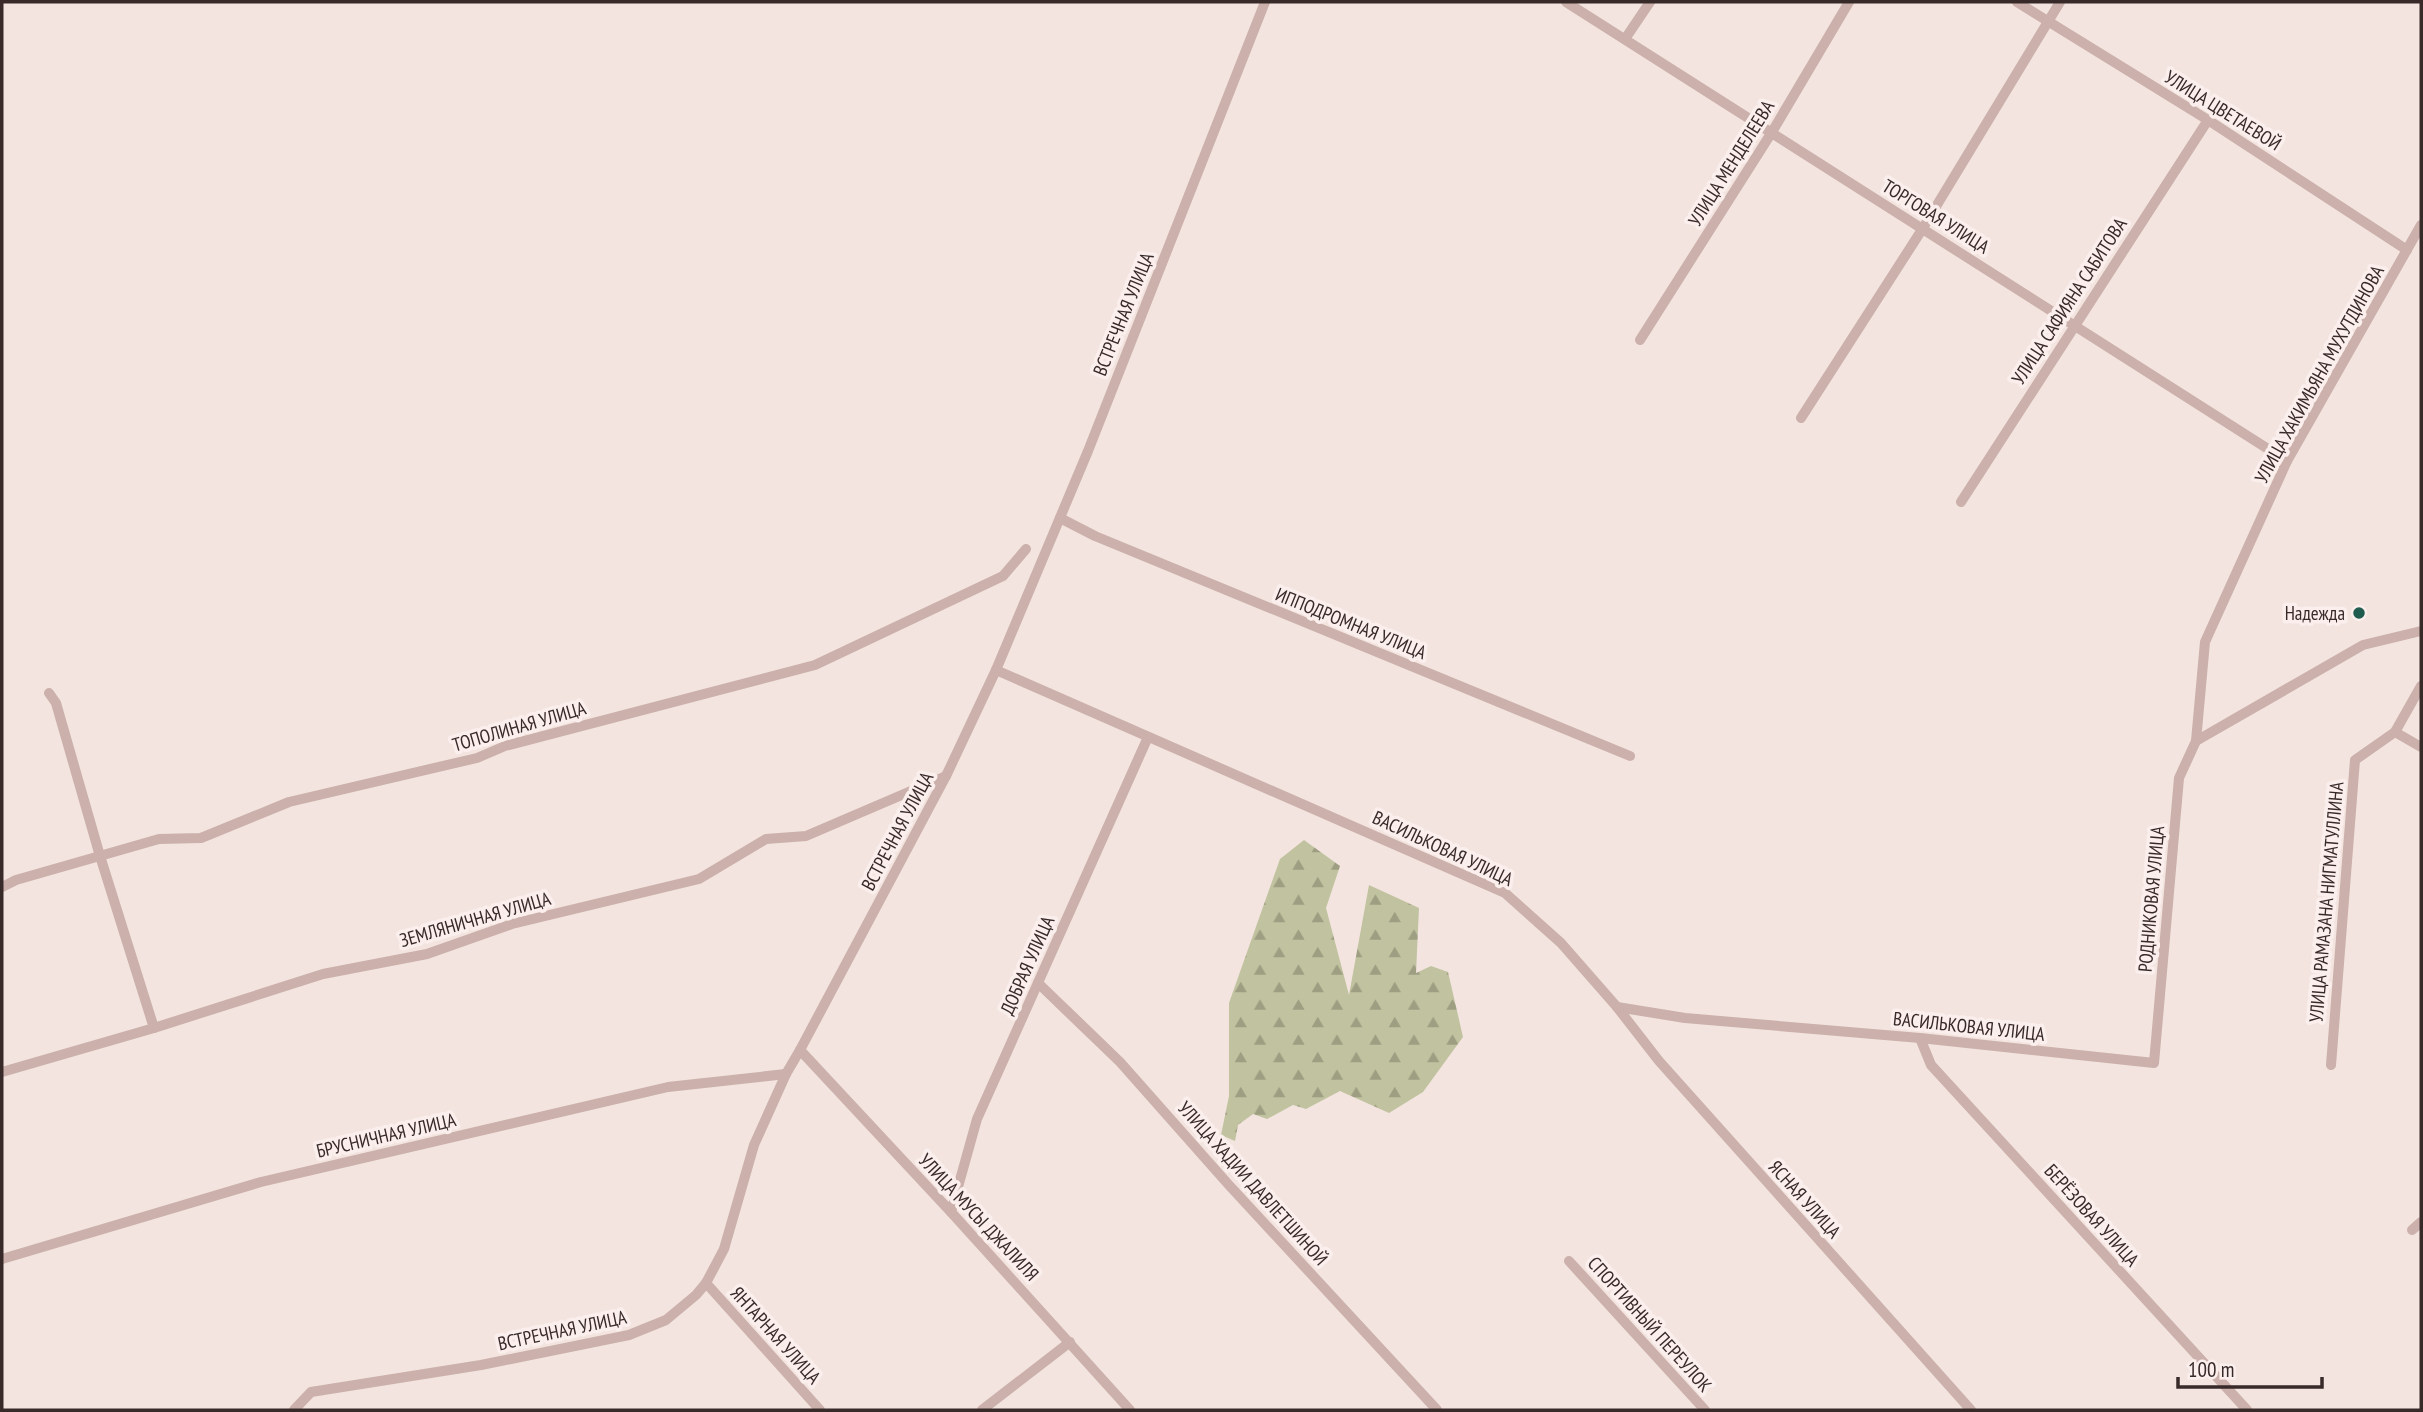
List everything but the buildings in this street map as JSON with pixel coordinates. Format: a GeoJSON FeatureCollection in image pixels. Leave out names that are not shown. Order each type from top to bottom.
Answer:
{"type":"FeatureCollection","features":[{"type":"Feature","properties":{"kind":"street","name":"ВСТРЕЧНАЯ УЛИЦА"},"geometry":{"type":"LineString","coordinates":[[295,1410],[311,1392],[481,1365],[629,1335],[666,1321],[706,1283],[724,1249],[754,1145],[786,1074],[946,776],[996,670],[1060,517],[1265,2]]}},
{"type":"Feature","properties":{"kind":"street","name":"ТОРГОВАЯ УЛИЦА"},"geometry":{"type":"LineString","coordinates":[[1566,2],[2287,461]]}},
{"type":"Feature","properties":{"kind":"street"},"geometry":{"type":"LineString","coordinates":[[1625,39],[1650,2]]}},
{"type":"Feature","properties":{"kind":"street","name":"УЛИЦА МЕНДЕЛЕЕВА"},"geometry":{"type":"LineString","coordinates":[[1640,340],[1772,132],[1849,2]]}},
{"type":"Feature","properties":{"kind":"street","name":"УЛИЦА ЦВЕТАЕВОЙ"},"geometry":{"type":"LineString","coordinates":[[2017,2],[2208,120],[2407,250]]}},
{"type":"Feature","properties":{"kind":"street"},"geometry":{"type":"LineString","coordinates":[[1801,418],[1923,228],[2060,2]]}},
{"type":"Feature","properties":{"kind":"street","name":"УЛИЦА САФИЯНА САБИТОВА"},"geometry":{"type":"LineString","coordinates":[[1961,502],[2208,120]]}},
{"type":"Feature","properties":{"kind":"street","name":"УЛИЦА ХАКИМЬЯНА МУХУТДИНОВА"},"geometry":{"type":"LineString","coordinates":[[2196,741],[2205,642],[2287,461],[2421,225]]}},
{"type":"Feature","properties":{"kind":"street","name":"ИППОДРОМНАЯ УЛИЦА"},"geometry":{"type":"LineString","coordinates":[[1060,517],[1094,536],[1630,757]]}},
{"type":"Feature","properties":{"kind":"street","name":"ТОПОЛИНАЯ УЛИЦА"},"geometry":{"type":"LineString","coordinates":[[2,887],[16,880],[159,839],[201,838],[289,802],[477,758],[505,746],[815,665],[1003,576],[1026,549]]}},
{"type":"Feature","properties":{"kind":"street"},"geometry":{"type":"LineString","coordinates":[[2196,741],[2363,645],[2421,631]]}},
{"type":"Feature","properties":{"kind":"street","name":"ВАСИЛЬКОВАЯ УЛИЦА"},"geometry":{"type":"LineString","coordinates":[[996,670],[1505,893],[1562,943],[1618,1007],[1685,1018],[1920,1038],[2154,1063]]}},
{"type":"Feature","properties":{"kind":"street","name":"УЛИЦА РАМАЗАНА НИГМАТУЛЛИНА"},"geometry":{"type":"LineString","coordinates":[[2331,1065],[2355,760],[2395,732],[2421,686]]}},
{"type":"Feature","properties":{"kind":"street"},"geometry":{"type":"LineString","coordinates":[[50,693],[56,703],[154,1028]]}},
{"type":"Feature","properties":{"kind":"street"},"geometry":{"type":"LineString","coordinates":[[2395,732],[2421,747]]}},
{"type":"Feature","properties":{"kind":"street","name":"ДОБРАЯ УЛИЦА"},"geometry":{"type":"LineString","coordinates":[[951,1212],[977,1119],[1149,737]]}},
{"type":"Feature","properties":{"kind":"street","name":"РОДНИКОВАЯ УЛИЦА"},"geometry":{"type":"LineString","coordinates":[[2154,1063],[2179,778],[2196,741]]}},
{"type":"Feature","properties":{"kind":"street","name":"ЗЕМЛЯНИЧНАЯ УЛИЦА"},"geometry":{"type":"LineString","coordinates":[[2,1072],[154,1028],[323,974],[427,954],[512,924],[699,878],[766,839],[806,836],[946,776]]}},
{"type":"Feature","properties":{"kind":"street","name":"УЛИЦА ХАДИИ ДАВЛЕТШИНОЙ"},"geometry":{"type":"LineString","coordinates":[[1038,983],[1120,1062],[1228,1184],[1437,1410]]}},
{"type":"Feature","properties":{"kind":"street","name":"ЯСНАЯ УЛИЦА"},"geometry":{"type":"LineString","coordinates":[[1618,1007],[1659,1061],[1971,1410]]}},
{"type":"Feature","properties":{"kind":"street","name":"БЕРЁЗОВАЯ УЛИЦА"},"geometry":{"type":"LineString","coordinates":[[1920,1038],[1931,1065],[2247,1410]]}},
{"type":"Feature","properties":{"kind":"street","name":"УЛИЦА МУСЫ ДЖАЛИЛЯ"},"geometry":{"type":"LineString","coordinates":[[800,1050],[1130,1410]]}},
{"type":"Feature","properties":{"kind":"street","name":"БРУСНИЧНАЯ УЛИЦА"},"geometry":{"type":"LineString","coordinates":[[2,1259],[261,1182],[668,1087],[786,1074]]}},
{"type":"Feature","properties":{"kind":"street","name":"СПОРТИВНЫЙ ПЕРЕУЛОК"},"geometry":{"type":"LineString","coordinates":[[1569,1261],[1705,1410]]}},
{"type":"Feature","properties":{"kind":"street","name":"ЯНТАРНАЯ УЛИЦА"},"geometry":{"type":"LineString","coordinates":[[706,1283],[821,1410]]}},
{"type":"Feature","properties":{"kind":"street"},"geometry":{"type":"LineString","coordinates":[[982,1410],[1070,1342]]}},
{"type":"Feature","properties":{"kind":"green space"},"geometry":{"type":"Polygon","coordinates":[[[1304,840],[1340,866],[1326,908],[1349,995],[1369,885],[1419,908],[1416,973],[1431,966],[1448,972],[1463,1037],[1423,1092],[1389,1113],[1340,1091],[1306,1109],[1293,1105],[1267,1119],[1253,1114],[1238,1125],[1235,1141],[1221,1135],[1229,1096],[1229,1003],[1280,859],[1304,840]]]}},
{"type":"Feature","properties":{"kind":"place","name":"Надежда"},"geometry":{"type":"Point","coordinates":[2359,613]}}]}
